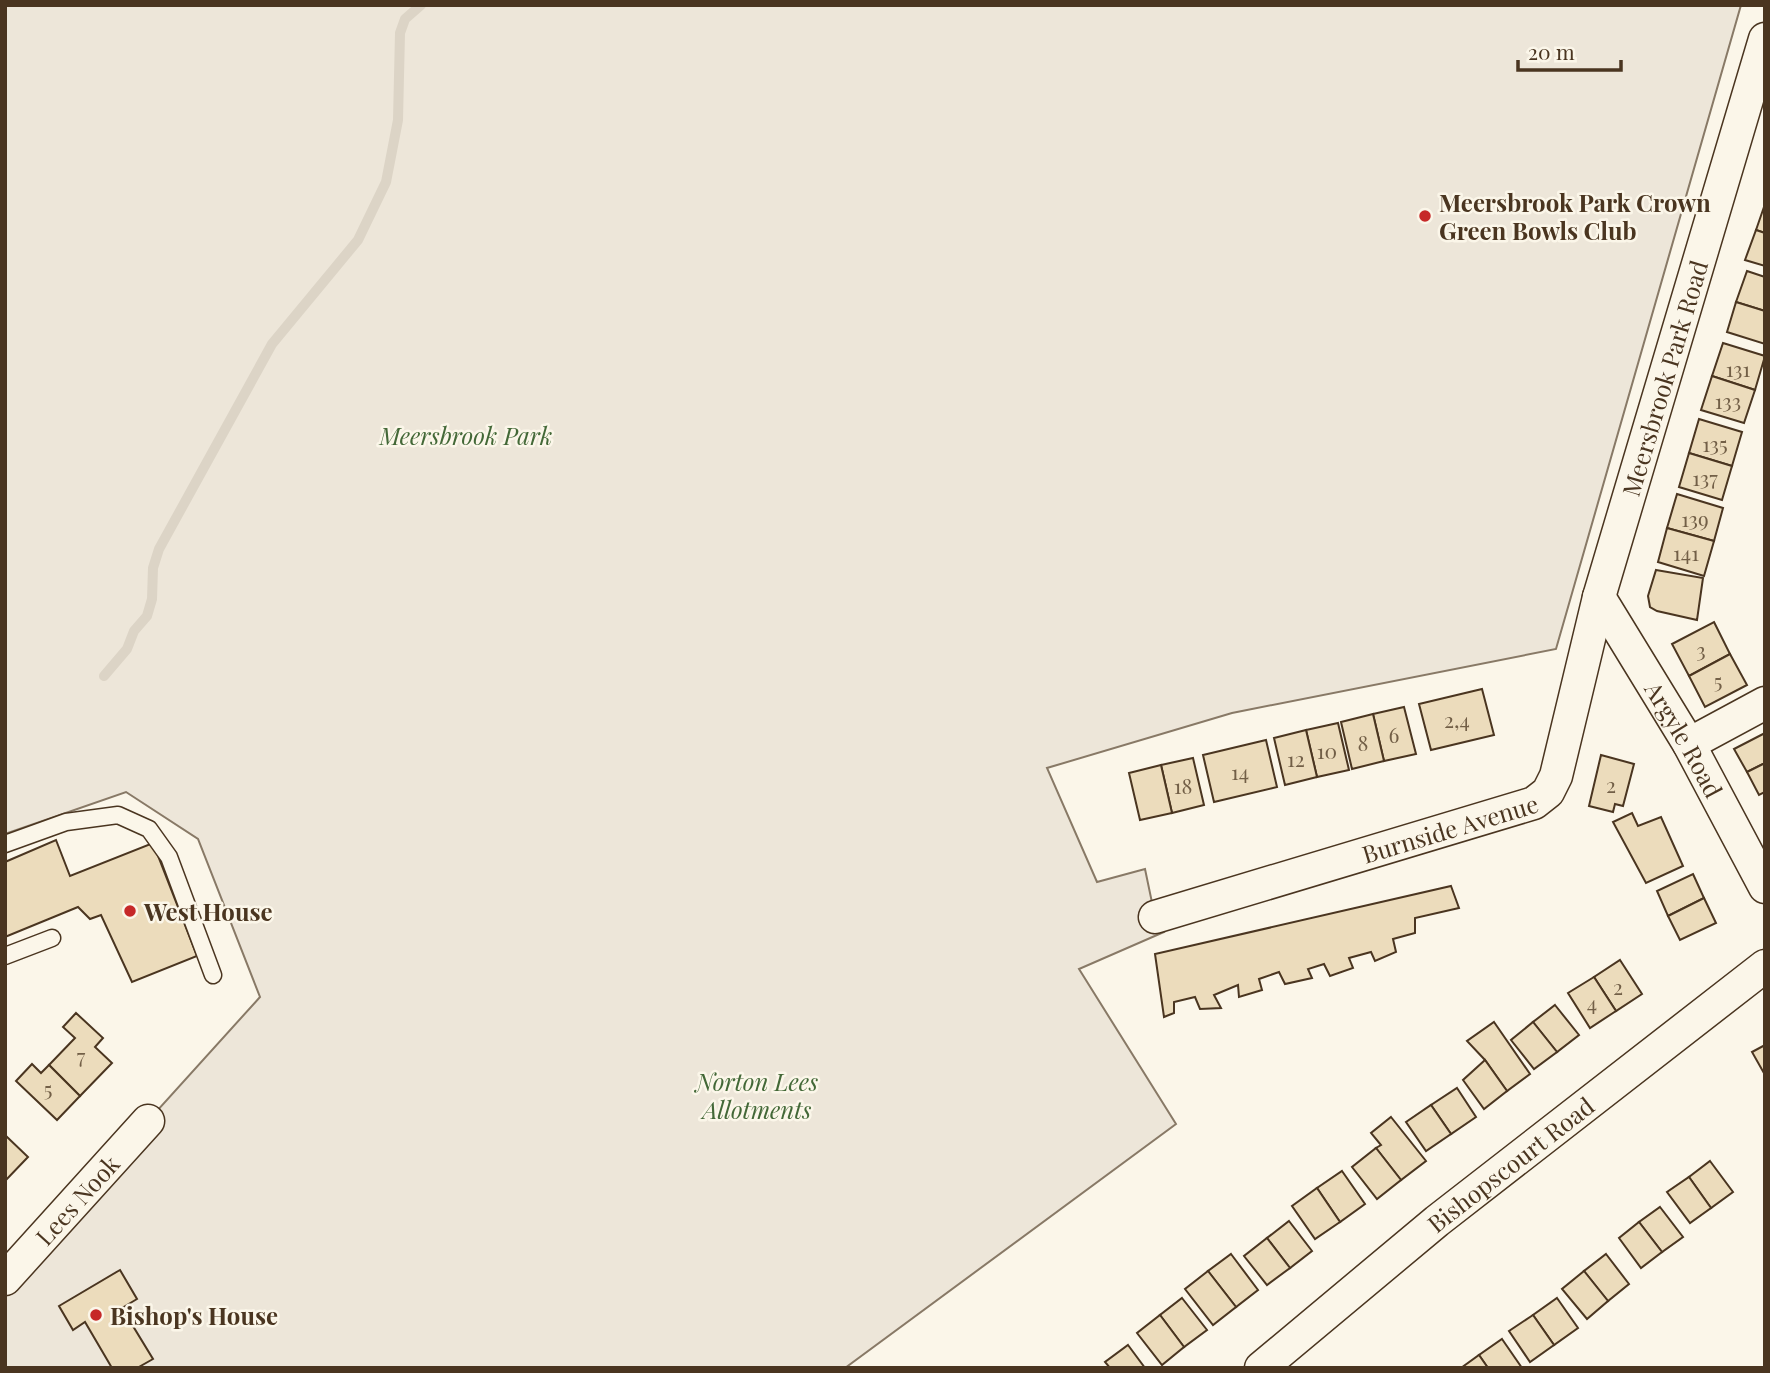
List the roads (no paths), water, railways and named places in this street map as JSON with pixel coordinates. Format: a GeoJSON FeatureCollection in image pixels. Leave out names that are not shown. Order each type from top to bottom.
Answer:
{"type":"FeatureCollection","features":[{"type":"Feature","properties":{"kind":"street","name":"Meersbrook Park Road"},"geometry":{"type":"LineString","coordinates":[[1599,597],[1765,39]]}},
{"type":"Feature","properties":{"kind":"street","name":"Argyle Road"},"geometry":{"type":"LineString","coordinates":[[1599,597],[1689,744],[1765,887]]}},
{"type":"Feature","properties":{"kind":"street","name":"Burnside Avenue"},"geometry":{"type":"LineString","coordinates":[[1155,917],[1535,803],[1548,792],[1556,776],[1599,597]]}},
{"type":"Feature","properties":{"kind":"street"},"geometry":{"type":"LineString","coordinates":[[1689,744],[1765,703]]}},
{"type":"Feature","properties":{"kind":"street","name":"Bishopscourt Road"},"geometry":{"type":"LineString","coordinates":[[1261,1368],[1437,1221],[1765,966]]}},
{"type":"Feature","properties":{"kind":"street","name":"Lees Nook"},"geometry":{"type":"LineString","coordinates":[[5,1279],[148,1121]]}},
{"type":"Feature","properties":{"kind":"lane"},"geometry":{"type":"LineString","coordinates":[[5,845],[66,822],[118,815],[149,829],[169,857],[213,975]]}},
{"type":"Feature","properties":{"kind":"lane"},"geometry":{"type":"LineString","coordinates":[[5,956],[52,938]]}},
{"type":"Feature","properties":{"kind":"waterway"},"geometry":{"type":"LineString","coordinates":[[104,676],[127,649],[134,631],[147,616],[152,599],[153,568],[159,549],[272,344],[358,240],[386,182],[398,120],[400,33],[405,19],[421,5]]}},
{"type":"Feature","properties":{"kind":"place","name":"Meersbrook Park Crown Green Bowls Club"},"geometry":{"type":"Point","coordinates":[1425,216]}},
{"type":"Feature","properties":{"kind":"place","name":"West House"},"geometry":{"type":"Point","coordinates":[130,911]}},
{"type":"Feature","properties":{"kind":"place","name":"Bishop's House"},"geometry":{"type":"Point","coordinates":[96,1315]}},
{"type":"Feature","properties":{"kind":"park label","name":"Meersbrook Park"},"geometry":{"type":"Point","coordinates":[466,435]}},
{"type":"Feature","properties":{"kind":"park label","name":"Norton Lees Allotments"},"geometry":{"type":"Point","coordinates":[757,1095]}}]}
